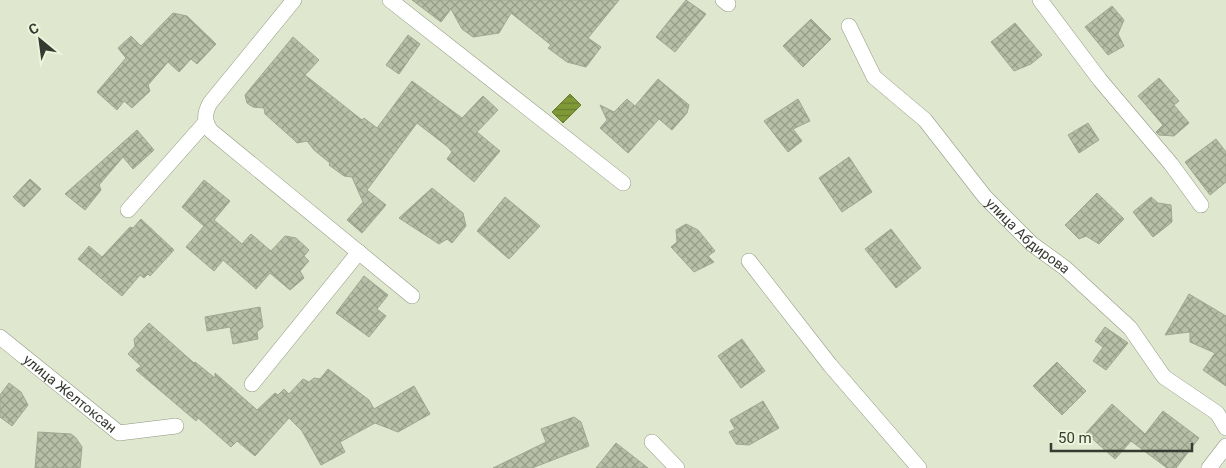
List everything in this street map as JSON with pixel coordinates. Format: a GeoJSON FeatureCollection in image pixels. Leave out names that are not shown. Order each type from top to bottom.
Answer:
{"type":"FeatureCollection","features":[{"type":"Feature","properties":{"kind":"street"},"geometry":{"type":"LineString","coordinates":[[294,0],[210,103],[205,113],[205,123],[211,131],[412,296]]}},
{"type":"Feature","properties":{"kind":"street"},"geometry":{"type":"LineString","coordinates":[[390,0],[623,183]]}},
{"type":"Feature","properties":{"kind":"street"},"geometry":{"type":"LineString","coordinates":[[1040,0],[1100,80],[1171,164],[1201,204]]}},
{"type":"Feature","properties":{"kind":"street","name":"улица Абдирова"},"geometry":{"type":"LineString","coordinates":[[849,26],[874,77],[925,120],[985,197],[1032,244],[1065,268],[1130,328],[1164,377],[1217,412],[1226,428]]}},
{"type":"Feature","properties":{"kind":"street"},"geometry":{"type":"LineString","coordinates":[[128,210],[205,123]]}},
{"type":"Feature","properties":{"kind":"street"},"geometry":{"type":"LineString","coordinates":[[252,384],[358,252]]}},
{"type":"Feature","properties":{"kind":"street"},"geometry":{"type":"LineString","coordinates":[[748,261],[830,365],[920,468]]}},
{"type":"Feature","properties":{"kind":"street","name":"улица Желтоксан"},"geometry":{"type":"LineString","coordinates":[[0,337],[118,433],[176,426]]}},
{"type":"Feature","properties":{"kind":"street"},"geometry":{"type":"LineString","coordinates":[[652,442],[677,468]]}},
{"type":"Feature","properties":{"kind":"street"},"geometry":{"type":"LineString","coordinates":[[1209,468],[1226,446]]}},
{"type":"Feature","properties":{"kind":"shaded area"},"geometry":{"type":"Polygon","coordinates":[[[570,94],[581,105],[563,123],[552,112],[570,94]]]}},
{"type":"Feature","properties":{"kind":"building"},"geometry":{"type":"Polygon","coordinates":[[[412,0],[619,0],[588,38],[601,47],[586,67],[567,62],[548,48],[551,45],[511,13],[499,33],[473,37],[462,29],[451,9],[441,22],[412,0]]]}},
{"type":"Feature","properties":{"kind":"building"},"geometry":{"type":"Polygon","coordinates":[[[686,0],[706,14],[675,52],[656,37],[686,0]]]}},
{"type":"Feature","properties":{"kind":"building"},"geometry":{"type":"Polygon","coordinates":[[[1112,6],[1124,20],[1118,34],[1124,46],[1108,55],[1085,27],[1112,6]]]}},
{"type":"Feature","properties":{"kind":"building"},"geometry":{"type":"Polygon","coordinates":[[[173,13],[187,16],[216,44],[197,64],[191,59],[179,72],[168,62],[148,85],[150,91],[132,108],[124,101],[117,110],[97,92],[126,58],[118,48],[131,36],[141,46],[173,13]]]}},
{"type":"Feature","properties":{"kind":"building"},"geometry":{"type":"Polygon","coordinates":[[[811,19],[831,39],[803,67],[783,46],[811,19]]]}},
{"type":"Feature","properties":{"kind":"building"},"geometry":{"type":"Polygon","coordinates":[[[1015,23],[1042,55],[1031,64],[1014,71],[991,42],[1015,23]]]}},
{"type":"Feature","properties":{"kind":"building"},"geometry":{"type":"Polygon","coordinates":[[[408,35],[420,44],[399,74],[386,65],[408,35]]]}},
{"type":"Feature","properties":{"kind":"building"},"geometry":{"type":"Polygon","coordinates":[[[293,37],[319,60],[305,75],[362,120],[364,118],[377,128],[412,81],[462,118],[483,96],[498,110],[477,132],[500,151],[474,182],[447,159],[452,152],[448,147],[417,123],[367,190],[386,205],[362,233],[347,220],[363,202],[352,177],[344,176],[329,165],[330,163],[314,150],[307,141],[297,143],[265,114],[264,108],[253,107],[247,103],[245,95],[293,37]]]}},
{"type":"Feature","properties":{"kind":"building"},"geometry":{"type":"Polygon","coordinates":[[[1159,78],[1179,101],[1174,105],[1189,123],[1174,136],[1159,135],[1156,132],[1163,125],[1138,96],[1159,78]]]}},
{"type":"Feature","properties":{"kind":"building"},"geometry":{"type":"Polygon","coordinates":[[[658,79],[689,105],[687,113],[672,130],[659,119],[628,153],[600,128],[607,120],[600,105],[614,112],[627,99],[635,106],[658,79]]]}},
{"type":"Feature","properties":{"kind":"building"},"geometry":{"type":"Polygon","coordinates":[[[798,99],[810,121],[793,129],[802,141],[788,152],[764,121],[798,99]]]}},
{"type":"Feature","properties":{"kind":"building"},"geometry":{"type":"Polygon","coordinates":[[[1088,123],[1099,140],[1079,153],[1068,135],[1088,123]]]}},
{"type":"Feature","properties":{"kind":"building"},"geometry":{"type":"Polygon","coordinates":[[[137,130],[154,150],[133,169],[123,157],[99,185],[101,190],[85,210],[65,194],[137,130]]]}},
{"type":"Feature","properties":{"kind":"building"},"geometry":{"type":"Polygon","coordinates":[[[1216,139],[1226,152],[1226,182],[1210,195],[1185,162],[1216,139]]]}},
{"type":"Feature","properties":{"kind":"building"},"geometry":{"type":"Polygon","coordinates":[[[849,157],[872,192],[842,212],[819,178],[849,157]]]}},
{"type":"Feature","properties":{"kind":"building"},"geometry":{"type":"Polygon","coordinates":[[[30,179],[41,189],[24,207],[13,197],[30,179]]]}},
{"type":"Feature","properties":{"kind":"building"},"geometry":{"type":"Polygon","coordinates":[[[204,180],[230,201],[214,220],[242,244],[251,234],[271,251],[285,236],[296,238],[309,250],[304,256],[309,261],[300,271],[304,278],[290,290],[270,273],[256,289],[223,260],[214,271],[186,247],[204,226],[182,207],[204,180]]]}},
{"type":"Feature","properties":{"kind":"building"},"geometry":{"type":"Polygon","coordinates":[[[432,188],[463,213],[466,226],[452,243],[447,239],[439,244],[399,218],[432,188]]]}},
{"type":"Feature","properties":{"kind":"building"},"geometry":{"type":"Polygon","coordinates":[[[1097,193],[1124,219],[1099,244],[1086,236],[1079,239],[1065,225],[1097,193]]]}},
{"type":"Feature","properties":{"kind":"building"},"geometry":{"type":"Polygon","coordinates":[[[505,197],[540,226],[509,259],[477,231],[505,197]]]}},
{"type":"Feature","properties":{"kind":"building"},"geometry":{"type":"Polygon","coordinates":[[[1151,197],[1158,203],[1171,205],[1172,222],[1153,237],[1133,212],[1151,197]]]}},
{"type":"Feature","properties":{"kind":"building"},"geometry":{"type":"Polygon","coordinates":[[[141,219],[174,250],[150,276],[148,274],[144,278],[140,275],[122,296],[78,259],[89,246],[102,257],[130,227],[133,228],[141,219]]]}},
{"type":"Feature","properties":{"kind":"building"},"geometry":{"type":"Polygon","coordinates":[[[686,224],[698,230],[715,251],[708,256],[714,262],[694,272],[671,247],[677,242],[676,230],[686,224]]]}},
{"type":"Feature","properties":{"kind":"building"},"geometry":{"type":"Polygon","coordinates":[[[891,229],[921,268],[896,288],[865,249],[891,229]]]}},
{"type":"Feature","properties":{"kind":"building"},"geometry":{"type":"Polygon","coordinates":[[[364,276],[388,295],[377,309],[386,316],[369,337],[336,313],[364,276]]]}},
{"type":"Feature","properties":{"kind":"building"},"geometry":{"type":"Polygon","coordinates":[[[1189,294],[1226,316],[1226,386],[1203,370],[1215,353],[1190,342],[1190,332],[1165,335],[1189,294]]]}},
{"type":"Feature","properties":{"kind":"building"},"geometry":{"type":"Polygon","coordinates":[[[260,307],[263,327],[257,332],[258,339],[233,344],[230,327],[207,331],[205,317],[260,307]]]}},
{"type":"Feature","properties":{"kind":"building"},"geometry":{"type":"Polygon","coordinates":[[[149,323],[194,363],[215,378],[215,373],[257,410],[275,393],[278,395],[284,389],[289,394],[303,379],[309,382],[314,378],[320,379],[328,369],[369,400],[374,409],[414,386],[430,414],[398,432],[375,423],[340,442],[345,452],[321,465],[302,431],[289,418],[255,456],[237,441],[231,447],[198,418],[196,421],[136,370],[141,366],[128,354],[135,346],[134,339],[149,323]]]}},
{"type":"Feature","properties":{"kind":"building"},"geometry":{"type":"Polygon","coordinates":[[[1105,327],[1128,343],[1106,370],[1093,361],[1103,347],[1095,341],[1105,327]]]}},
{"type":"Feature","properties":{"kind":"building"},"geometry":{"type":"Polygon","coordinates":[[[742,339],[765,371],[741,388],[718,356],[742,339]]]}},
{"type":"Feature","properties":{"kind":"building"},"geometry":{"type":"Polygon","coordinates":[[[1057,362],[1086,391],[1062,415],[1033,386],[1057,362]]]}},
{"type":"Feature","properties":{"kind":"building"},"geometry":{"type":"Polygon","coordinates":[[[9,383],[21,392],[28,405],[12,426],[0,417],[0,395],[9,383]]]}},
{"type":"Feature","properties":{"kind":"building"},"geometry":{"type":"Polygon","coordinates":[[[763,401],[779,428],[749,445],[736,444],[729,432],[735,429],[730,420],[763,401]]]}},
{"type":"Feature","properties":{"kind":"building"},"geometry":{"type":"Polygon","coordinates":[[[1112,404],[1145,434],[1163,411],[1199,438],[1176,468],[1167,468],[1131,441],[1115,459],[1086,433],[1112,404]]]}},
{"type":"Feature","properties":{"kind":"building"},"geometry":{"type":"Polygon","coordinates":[[[574,417],[581,422],[589,446],[532,468],[493,468],[546,442],[541,429],[574,417]]]}},
{"type":"Feature","properties":{"kind":"building"},"geometry":{"type":"Polygon","coordinates":[[[38,432],[71,434],[76,438],[82,447],[80,468],[35,468],[38,432]]]}},
{"type":"Feature","properties":{"kind":"building"},"geometry":{"type":"Polygon","coordinates":[[[616,443],[648,468],[596,468],[616,443]]]}}]}
